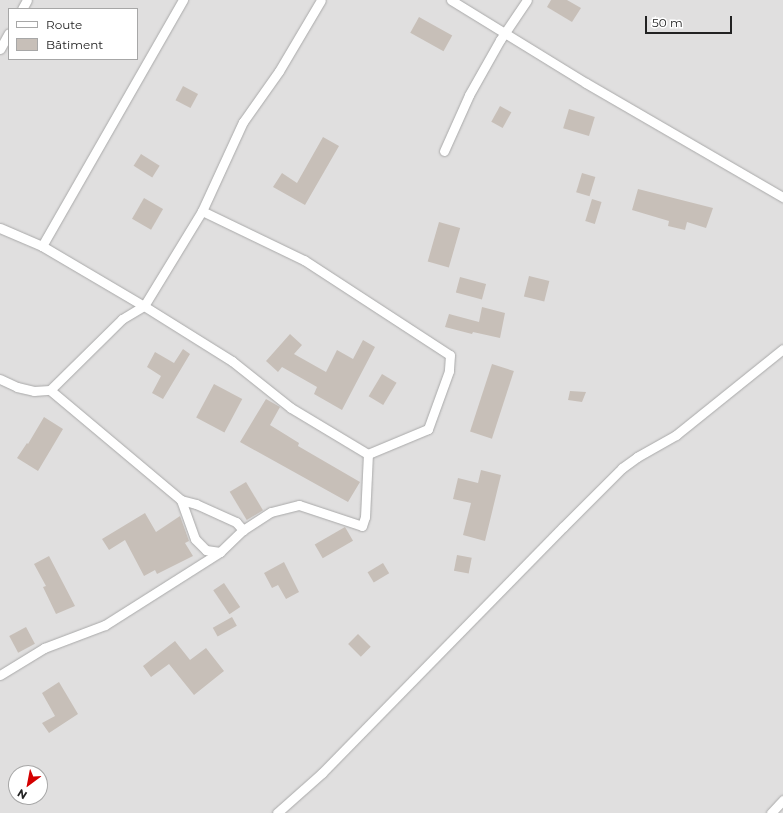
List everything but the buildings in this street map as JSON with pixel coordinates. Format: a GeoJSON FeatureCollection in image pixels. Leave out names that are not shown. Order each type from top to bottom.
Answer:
{"type":"FeatureCollection","features":[{"type":"Feature","properties":{"kind":"street"},"geometry":{"type":"LineString","coordinates":[[42,246],[183,0]]}},
{"type":"Feature","properties":{"kind":"street"},"geometry":{"type":"LineString","coordinates":[[0,379],[17,387],[34,391],[50,390],[122,319],[144,306],[202,211],[243,122],[280,71],[321,0]]}},
{"type":"Feature","properties":{"kind":"street"},"geometry":{"type":"LineString","coordinates":[[451,0],[586,83],[783,197]]}},
{"type":"Feature","properties":{"kind":"street"},"geometry":{"type":"LineString","coordinates":[[444,151],[468,95],[527,0]]}},
{"type":"Feature","properties":{"kind":"street"},"geometry":{"type":"LineString","coordinates":[[0,49],[8,35]]}},
{"type":"Feature","properties":{"kind":"street"},"geometry":{"type":"LineString","coordinates":[[202,211],[304,260],[450,355],[449,371],[428,429],[368,454]]}},
{"type":"Feature","properties":{"kind":"street"},"geometry":{"type":"LineString","coordinates":[[0,228],[42,246],[144,306],[232,361],[291,408],[368,454]]}},
{"type":"Feature","properties":{"kind":"street"},"geometry":{"type":"LineString","coordinates":[[277,813],[322,773],[622,468],[637,457],[676,435],[783,349]]}},
{"type":"Feature","properties":{"kind":"street"},"geometry":{"type":"LineString","coordinates":[[50,390],[181,500],[196,504],[236,522],[243,530]]}},
{"type":"Feature","properties":{"kind":"street"},"geometry":{"type":"LineString","coordinates":[[0,675],[44,648],[105,625],[220,552],[243,530],[271,512],[299,505],[362,526],[365,517],[368,454]]}},
{"type":"Feature","properties":{"kind":"street"},"geometry":{"type":"LineString","coordinates":[[181,500],[195,539],[206,550],[220,552]]}},
{"type":"Feature","properties":{"kind":"street"},"geometry":{"type":"LineString","coordinates":[[771,813],[783,800]]}},
{"type":"Feature","properties":{"kind":"shaded area"},"geometry":{"type":"Polygon","coordinates":[[[0,0],[783,0],[783,813],[0,813],[0,0]]]}}]}
